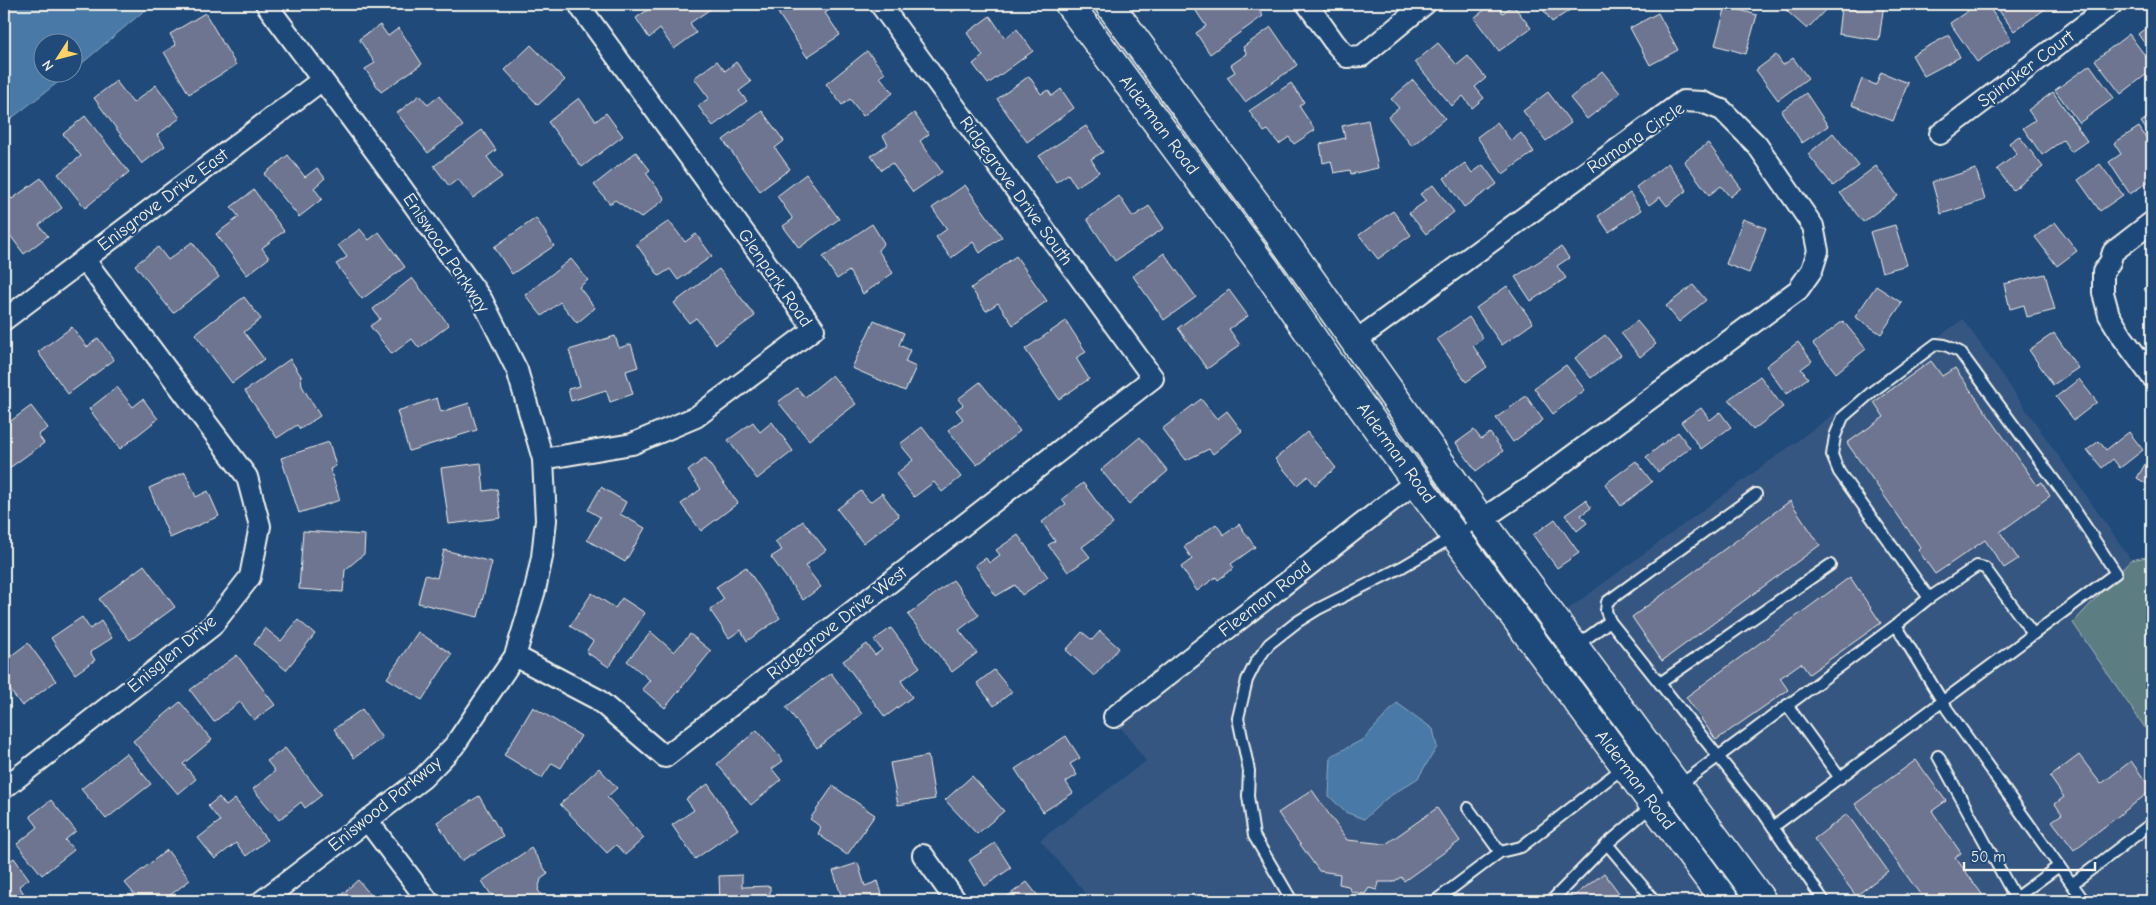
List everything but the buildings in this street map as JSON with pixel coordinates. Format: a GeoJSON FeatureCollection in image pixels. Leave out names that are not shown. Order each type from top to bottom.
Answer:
{"type":"FeatureCollection","features":[{"type":"Feature","properties":{"kind":"main road","name":"Alderman Road"},"geometry":{"type":"LineString","coordinates":[[1069,4],[1264,266],[1325,356],[1624,767],[1724,901]]}},
{"type":"Feature","properties":{"kind":"main road","name":"Alderman Road"},"geometry":{"type":"LineString","coordinates":[[1108,4],[1288,247],[1481,520],[1762,901]]}},
{"type":"Feature","properties":{"kind":"street","name":"Eniswood Parkway"},"geometry":{"type":"LineString","coordinates":[[262,901],[423,778],[454,746],[515,656],[535,590],[542,558],[546,520],[543,459],[518,370],[482,300],[266,4]]}},
{"type":"Feature","properties":{"kind":"street","name":"Glenpark Road"},"geometry":{"type":"LineString","coordinates":[[543,459],[632,444],[696,417],[814,329],[582,8],[587,4]]}},
{"type":"Feature","properties":{"kind":"street","name":"Ridgegrove Drive South"},"geometry":{"type":"LineString","coordinates":[[880,4],[1153,378]]}},
{"type":"Feature","properties":{"kind":"street"},"geometry":{"type":"LineString","coordinates":[[1306,4],[1347,57],[1362,56],[1425,4]]}},
{"type":"Feature","properties":{"kind":"street","name":"Spinaker Court"},"geometry":{"type":"LineString","coordinates":[[1940,134],[2112,4]]}},
{"type":"Feature","properties":{"kind":"street","name":"Enisgrove Drive East"},"geometry":{"type":"LineString","coordinates":[[4,320],[322,80]]}},
{"type":"Feature","properties":{"kind":"street","name":"Ramona Circle"},"geometry":{"type":"LineString","coordinates":[[1354,342],[1684,101],[1702,102],[1722,110],[1757,145],[1813,226],[1818,251],[1812,270],[1798,290],[1530,487],[1481,520]]}},
{"type":"Feature","properties":{"kind":"street"},"geometry":{"type":"LineString","coordinates":[[2152,222],[2113,252],[2110,262],[2103,272],[2104,293],[2109,315],[2123,338],[2152,377]]}},
{"type":"Feature","properties":{"kind":"street","name":"Enisglen Drive"},"geometry":{"type":"LineString","coordinates":[[4,788],[212,626],[250,578],[260,526],[247,477],[84,259]]}},
{"type":"Feature","properties":{"kind":"street","name":"Ridgegrove Drive West"},"geometry":{"type":"LineString","coordinates":[[515,656],[597,699],[665,758],[1153,378]]}},
{"type":"Feature","properties":{"kind":"street","name":"Fleeman Road"},"geometry":{"type":"LineString","coordinates":[[1114,717],[1417,481]]}},
{"type":"Feature","properties":{"kind":"street"},"geometry":{"type":"LineString","coordinates":[[367,820],[428,901]]}},
{"type":"Feature","properties":{"kind":"street"},"geometry":{"type":"LineString","coordinates":[[923,855],[956,901]]}},
{"type":"Feature","properties":{"kind":"lane"},"geometry":{"type":"LineString","coordinates":[[1773,827],[2116,573],[2067,498],[1960,352],[1945,345],[1936,344],[1843,416],[1835,436],[1832,456],[1839,472],[1930,598]]}},
{"type":"Feature","properties":{"kind":"lane"},"geometry":{"type":"LineString","coordinates":[[1756,494],[1607,602],[1606,611],[1610,622],[1719,756],[1773,827],[1824,901]]}},
{"type":"Feature","properties":{"kind":"lane"},"geometry":{"type":"LineString","coordinates":[[1292,901],[1254,836],[1248,796],[1249,770],[1238,718],[1247,680],[1256,662],[1269,644],[1284,631],[1318,609],[1402,567],[1481,520]]}},
{"type":"Feature","properties":{"kind":"lane"},"geometry":{"type":"LineString","coordinates":[[1660,683],[1830,565]]}},
{"type":"Feature","properties":{"kind":"lane"},"geometry":{"type":"LineString","coordinates":[[1551,901],[1607,844],[1653,806],[1930,598],[1977,566],[1985,568],[2033,634]]}},
{"type":"Feature","properties":{"kind":"lane"},"geometry":{"type":"LineString","coordinates":[[1575,647],[1610,622]]}},
{"type":"Feature","properties":{"kind":"lane"},"geometry":{"type":"LineString","coordinates":[[1896,625],[1943,701],[2084,901]]}},
{"type":"Feature","properties":{"kind":"lane"},"geometry":{"type":"LineString","coordinates":[[1787,705],[1840,778]]}},
{"type":"Feature","properties":{"kind":"lane"},"geometry":{"type":"LineString","coordinates":[[1938,756],[2014,900],[2059,866]]}},
{"type":"Feature","properties":{"kind":"lane"},"geometry":{"type":"LineString","coordinates":[[1434,901],[1500,852],[1521,847],[1624,767]]}},
{"type":"Feature","properties":{"kind":"lane"},"geometry":{"type":"LineString","coordinates":[[1468,808],[1500,852]]}},
{"type":"Feature","properties":{"kind":"lane"},"geometry":{"type":"LineString","coordinates":[[2072,884],[2152,823]]}},
{"type":"Feature","properties":{"kind":"lane"},"geometry":{"type":"LineString","coordinates":[[1607,844],[1655,901]]}},
{"type":"Feature","properties":{"kind":"shaded area"},"geometry":{"type":"Polygon","coordinates":[[[4,4],[152,4],[82,63],[82,32],[32,32],[32,82],[58,82],[4,124],[4,4]]]}},
{"type":"Feature","properties":{"kind":"shaded area"},"geometry":{"type":"Polygon","coordinates":[[[1963,319],[2131,560],[2073,623],[2152,738],[2152,901],[1775,901],[1563,613],[1963,319]]]}},
{"type":"Feature","properties":{"kind":"shaded area"},"geometry":{"type":"Polygon","coordinates":[[[1414,494],[1712,901],[1092,901],[1040,840],[1146,761],[1119,725],[1414,494]],[[1396,704],[1364,739],[1331,756],[1364,819],[1387,798],[1418,778],[1396,704]]]}},
{"type":"Feature","properties":{"kind":"shaded area"},"geometry":{"type":"Polygon","coordinates":[[[1547,626],[1749,901],[1737,901],[1538,632],[1547,626]]]}},
{"type":"Feature","properties":{"kind":"shaded area"},"geometry":{"type":"Polygon","coordinates":[[[1397,703],[1433,729],[1437,747],[1418,778],[1387,798],[1364,819],[1345,812],[1329,796],[1331,756],[1364,739],[1397,703]]]}},
{"type":"Feature","properties":{"kind":"green space"},"geometry":{"type":"Polygon","coordinates":[[[2152,556],[2152,738],[2073,623],[2131,560],[2152,556]]]}}]}
